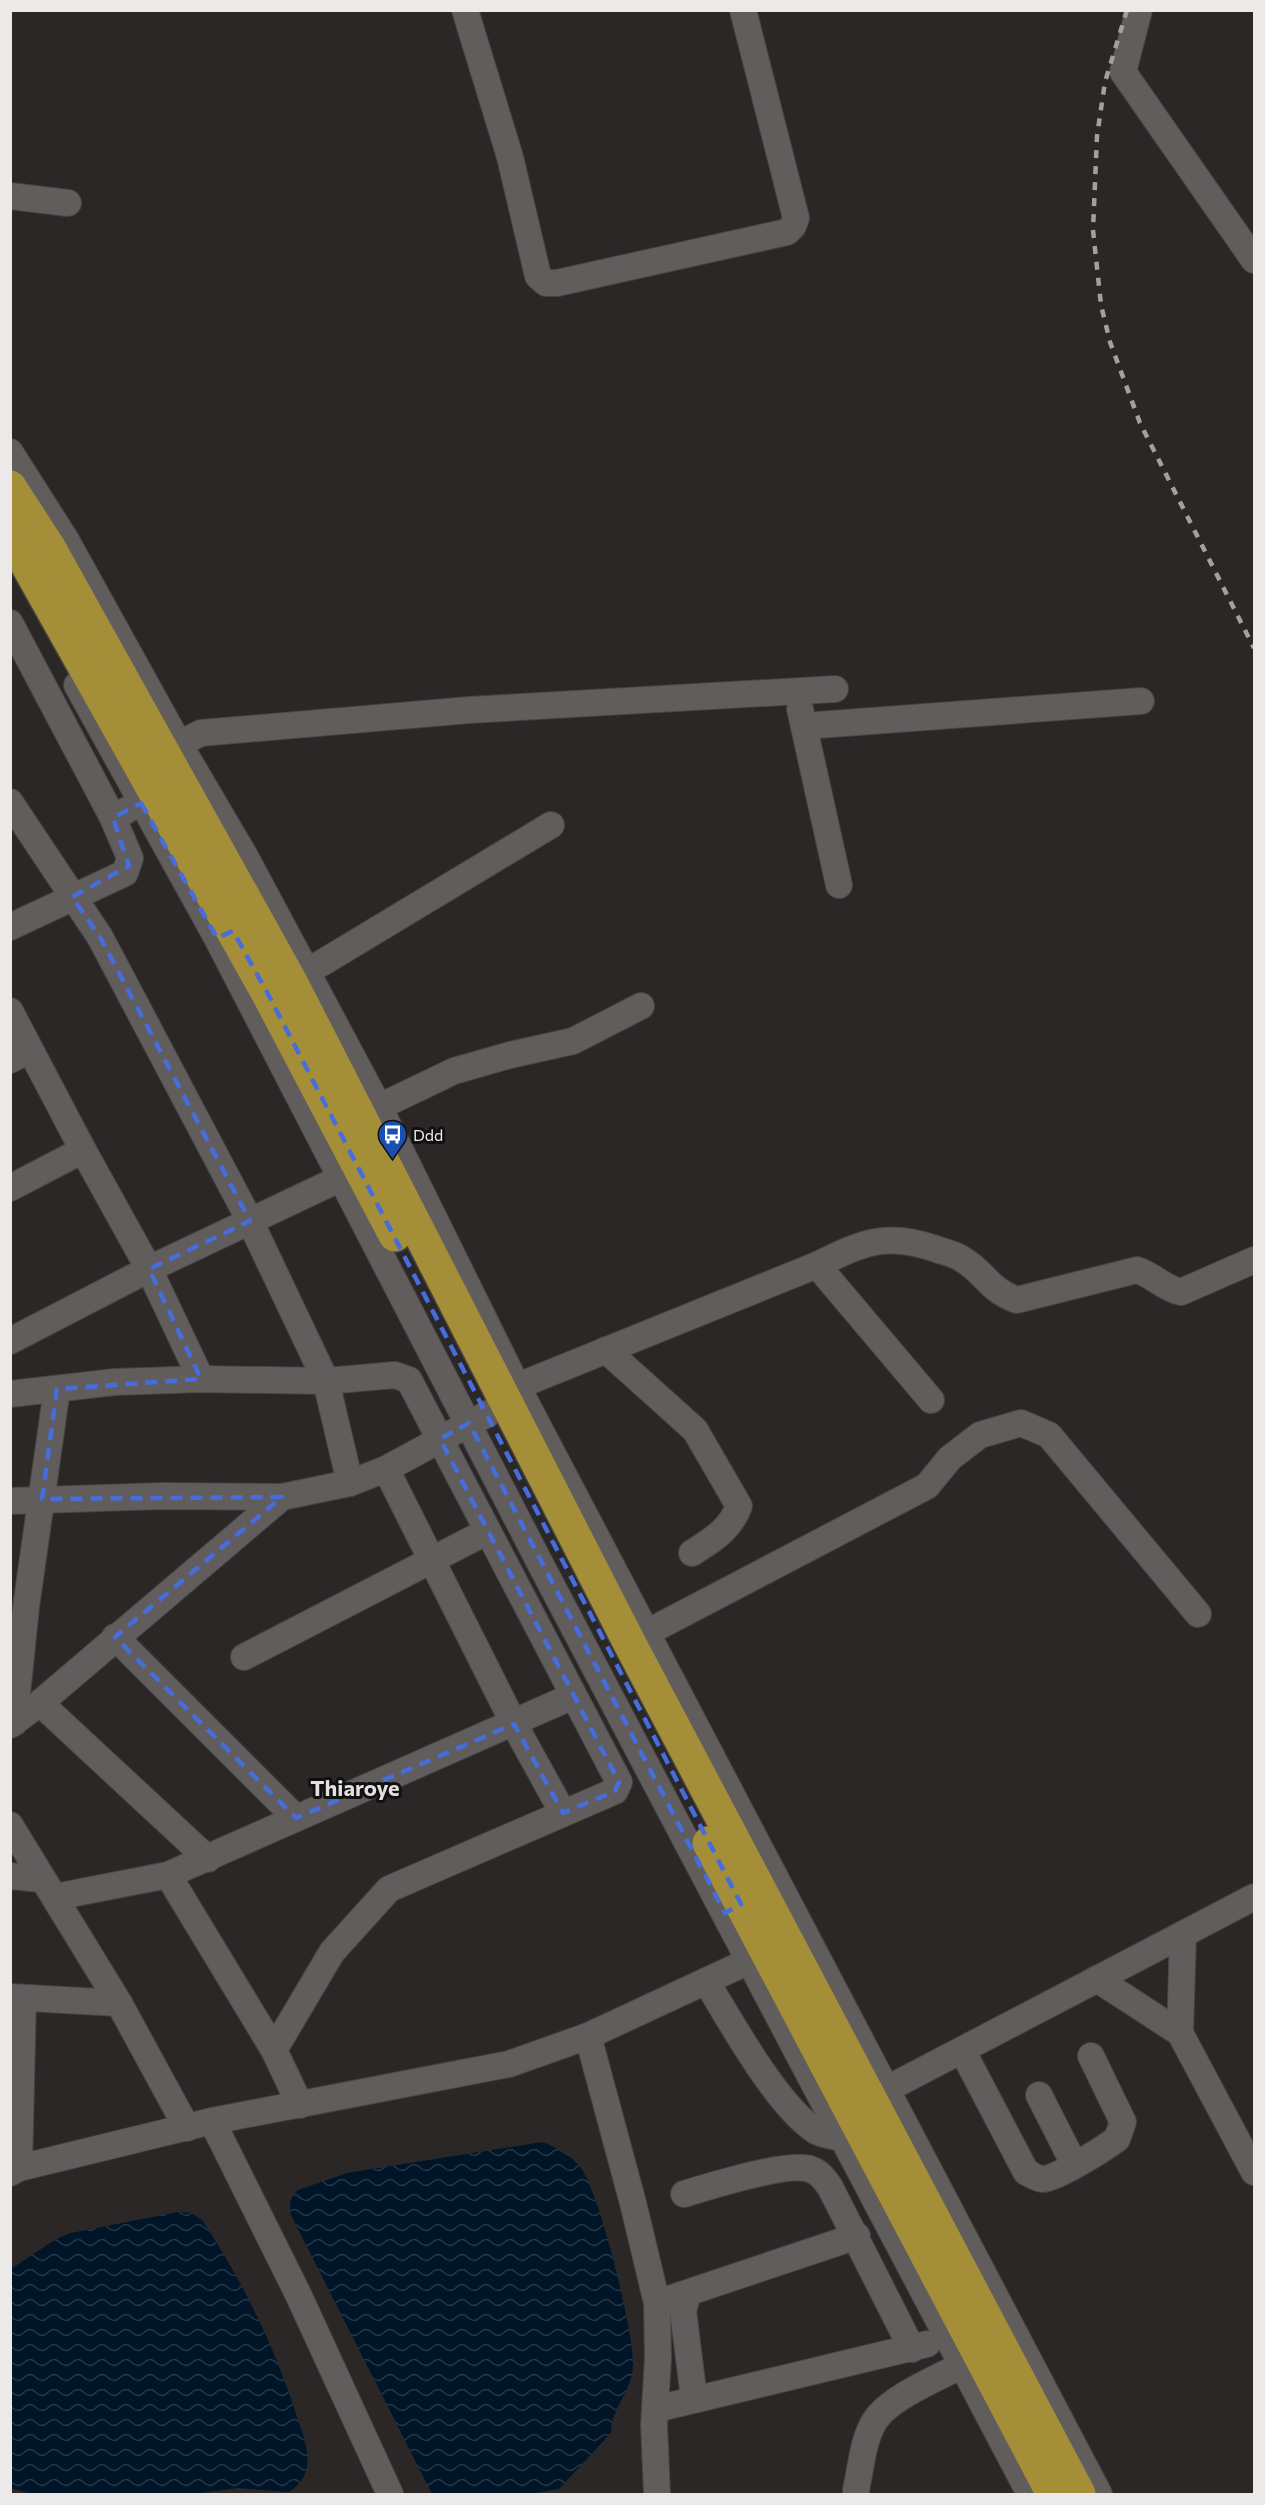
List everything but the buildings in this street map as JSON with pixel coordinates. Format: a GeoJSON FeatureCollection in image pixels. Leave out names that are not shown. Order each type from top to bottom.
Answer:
{"type":"FeatureCollection","features":[{"type":"Feature","properties":{"kind":"highway"},"geometry":{"type":"LineString","coordinates":[[10,487],[58,544],[299,977],[494,1404],[733,1909],[1053,2494]]}},
{"type":"Feature","properties":{"kind":"highway"},"geometry":{"type":"LineString","coordinates":[[10,534],[351,1173],[638,1638],[877,2094],[1079,2494]]}},
{"type":"Feature","properties":{"kind":"street"},"geometry":{"type":"LineString","coordinates":[[465,10],[510,157],[538,276],[546,282],[557,283],[787,232],[793,226],[796,218],[742,10]]}},
{"type":"Feature","properties":{"kind":"street"},"geometry":{"type":"LineString","coordinates":[[1139,10],[1123,72],[1254,260]]}},
{"type":"Feature","properties":{"kind":"street"},"geometry":{"type":"LineString","coordinates":[[10,196],[68,203]]}},
{"type":"Feature","properties":{"kind":"street"},"geometry":{"type":"LineString","coordinates":[[10,452],[58,544]]}},
{"type":"Feature","properties":{"kind":"street"},"geometry":{"type":"LineString","coordinates":[[10,564],[141,803],[225,934]]}},
{"type":"Feature","properties":{"kind":"street"},"geometry":{"type":"LineString","coordinates":[[10,623],[113,818],[130,858],[125,873],[10,927]]}},
{"type":"Feature","properties":{"kind":"street"},"geometry":{"type":"LineString","coordinates":[[172,750],[201,733],[469,710],[835,689]]}},
{"type":"Feature","properties":{"kind":"street"},"geometry":{"type":"LineString","coordinates":[[796,691],[839,885]]}},
{"type":"Feature","properties":{"kind":"street"},"geometry":{"type":"LineString","coordinates":[[804,726],[1141,701]]}},
{"type":"Feature","properties":{"kind":"street"},"geometry":{"type":"LineString","coordinates":[[10,802],[100,937],[250,1221],[326,1381],[350,1483]]}},
{"type":"Feature","properties":{"kind":"street"},"geometry":{"type":"LineString","coordinates":[[113,818],[141,803]]}},
{"type":"Feature","properties":{"kind":"street"},"geometry":{"type":"LineString","coordinates":[[494,1404],[379,1107],[299,977],[551,825]]}},
{"type":"Feature","properties":{"kind":"street"},"geometry":{"type":"LineString","coordinates":[[379,1107],[454,1071],[510,1054],[573,1041],[641,1006]]}},
{"type":"Feature","properties":{"kind":"street"},"geometry":{"type":"LineString","coordinates":[[10,1011],[20,1055],[82,1150],[149,1269],[201,1379]]}},
{"type":"Feature","properties":{"kind":"street"},"geometry":{"type":"LineString","coordinates":[[10,1188],[82,1150]]}},
{"type":"Feature","properties":{"kind":"street"},"geometry":{"type":"LineString","coordinates":[[10,1341],[149,1269],[351,1173]]}},
{"type":"Feature","properties":{"kind":"street"},"geometry":{"type":"LineString","coordinates":[[10,1501],[282,1497],[350,1483],[386,1469],[440,1440],[494,1404],[606,1350],[817,1265],[861,1243],[893,1238],[926,1246],[963,1259],[998,1293],[1017,1300],[1137,1270],[1150,1275],[1171,1290],[1181,1292],[1254,1260]]}},
{"type":"Feature","properties":{"kind":"street"},"geometry":{"type":"LineString","coordinates":[[817,1265],[931,1400]]}},
{"type":"Feature","properties":{"kind":"street"},"geometry":{"type":"LineString","coordinates":[[606,1350],[695,1430],[739,1506],[734,1521],[722,1533],[692,1553]]}},
{"type":"Feature","properties":{"kind":"street"},"geometry":{"type":"LineString","coordinates":[[10,1394],[115,1382],[201,1379],[326,1381],[403,1376],[409,1380],[486,1532],[619,1782],[615,1791],[390,1889],[332,1952],[274,2050]]}},
{"type":"Feature","properties":{"kind":"street"},"geometry":{"type":"LineString","coordinates":[[12,1724],[57,1389]]}},
{"type":"Feature","properties":{"kind":"street"},"geometry":{"type":"LineString","coordinates":[[638,1638],[927,1486],[950,1458],[980,1435],[1021,1423],[1049,1435],[1198,1614]]}},
{"type":"Feature","properties":{"kind":"street"},"geometry":{"type":"LineString","coordinates":[[386,1469],[514,1724],[563,1813]]}},
{"type":"Feature","properties":{"kind":"street"},"geometry":{"type":"LineString","coordinates":[[12,1724],[40,1703],[282,1497]]}},
{"type":"Feature","properties":{"kind":"street"},"geometry":{"type":"LineString","coordinates":[[244,1656],[486,1532]]}},
{"type":"Feature","properties":{"kind":"street"},"geometry":{"type":"LineString","coordinates":[[115,1637],[296,1818]]}},
{"type":"Feature","properties":{"kind":"street"},"geometry":{"type":"LineString","coordinates":[[10,1876],[48,1888],[168,1875],[573,1696]]}},
{"type":"Feature","properties":{"kind":"street"},"geometry":{"type":"LineString","coordinates":[[40,1703],[208,1859]]}},
{"type":"Feature","properties":{"kind":"street"},"geometry":{"type":"LineString","coordinates":[[10,1825],[119,2003],[187,2128]]}},
{"type":"Feature","properties":{"kind":"street"},"geometry":{"type":"LineString","coordinates":[[168,1875],[274,2050],[300,2105]]}},
{"type":"Feature","properties":{"kind":"street"},"geometry":{"type":"LineString","coordinates":[[1099,2494],[877,2094],[1254,1897]]}},
{"type":"Feature","properties":{"kind":"street"},"geometry":{"type":"LineString","coordinates":[[733,1909],[749,1960],[1030,2494]]}},
{"type":"Feature","properties":{"kind":"street"},"geometry":{"type":"LineString","coordinates":[[1180,2033],[1183,1935]]}},
{"type":"Feature","properties":{"kind":"street"},"geometry":{"type":"LineString","coordinates":[[119,2003],[17,1998],[15,2170],[212,2121],[509,2064],[588,2036],[749,1960]]}},
{"type":"Feature","properties":{"kind":"street"},"geometry":{"type":"LineString","coordinates":[[1096,1979],[1180,2033],[1254,2172]]}},
{"type":"Feature","properties":{"kind":"street"},"geometry":{"type":"LineString","coordinates":[[706,1981],[741,2038],[791,2109],[817,2132],[842,2138]]}},
{"type":"Feature","properties":{"kind":"street"},"geometry":{"type":"LineString","coordinates":[[588,2036],[657,2303],[658,2358],[654,2437],[657,2494]]}},
{"type":"Feature","properties":{"kind":"street"},"geometry":{"type":"LineString","coordinates":[[962,2050],[1026,2172],[1040,2179],[1059,2176],[1074,2164],[1117,2139],[1123,2122],[1091,2056]]}},
{"type":"Feature","properties":{"kind":"street"},"geometry":{"type":"LineString","coordinates":[[1038,2095],[1074,2164]]}},
{"type":"Feature","properties":{"kind":"street"},"geometry":{"type":"LineString","coordinates":[[212,2121],[298,2294],[390,2494]]}},
{"type":"Feature","properties":{"kind":"street"},"geometry":{"type":"LineString","coordinates":[[684,2194],[731,2180],[796,2168],[813,2170],[823,2176],[857,2236],[912,2349]]}},
{"type":"Feature","properties":{"kind":"street"},"geometry":{"type":"LineString","coordinates":[[657,2303],[857,2236]]}},
{"type":"Feature","properties":{"kind":"street"},"geometry":{"type":"LineString","coordinates":[[688,2293],[683,2311],[694,2398]]}},
{"type":"Feature","properties":{"kind":"street"},"geometry":{"type":"LineString","coordinates":[[656,2409],[694,2398],[912,2349],[947,2336]]}},
{"type":"Feature","properties":{"kind":"street"},"geometry":{"type":"LineString","coordinates":[[856,2490],[869,2434],[876,2418],[894,2403],[962,2365]]}},
{"type":"Feature","properties":{"kind":"highlighted area"},"geometry":{"type":"Polygon","coordinates":[[[141,803],[217,938],[233,931],[268,994],[741,1904],[725,1913],[469,1423],[440,1439],[619,1782],[615,1791],[563,1813],[514,1724],[296,1818],[115,1637],[282,1497],[42,1499],[57,1389],[201,1379],[149,1269],[250,1221],[100,937],[72,897],[129,866],[113,818],[141,803]]]}},
{"type":"Feature","properties":{"kind":"water"},"geometry":{"type":"Polygon","coordinates":[[[542,2142],[572,2158],[588,2181],[605,2231],[622,2294],[632,2348],[632,2375],[614,2415],[611,2433],[559,2489],[528,2494],[432,2494],[291,2215],[291,2201],[298,2190],[347,2173],[542,2142]]]}},
{"type":"Feature","properties":{"kind":"water"},"geometry":{"type":"Polygon","coordinates":[[[178,2212],[191,2213],[202,2220],[256,2314],[278,2363],[303,2435],[307,2449],[307,2464],[303,2478],[289,2492],[238,2488],[193,2494],[31,2494],[11,2488],[11,2269],[56,2239],[71,2233],[178,2212]]]}},
{"type":"Feature","properties":{"kind":"railway"},"geometry":{"type":"LineString","coordinates":[[1127,10],[1105,82],[1097,136],[1093,230],[1101,305],[1110,342],[1140,423],[1254,648]]}},
{"type":"Feature","properties":{"kind":"place","name":"Ddd"},"geometry":{"type":"Point","coordinates":[392,1160]}},
{"type":"Feature","properties":{"kind":"district","name":"Thiaroye"},"geometry":{"type":"Point","coordinates":[355,1787]}}]}
